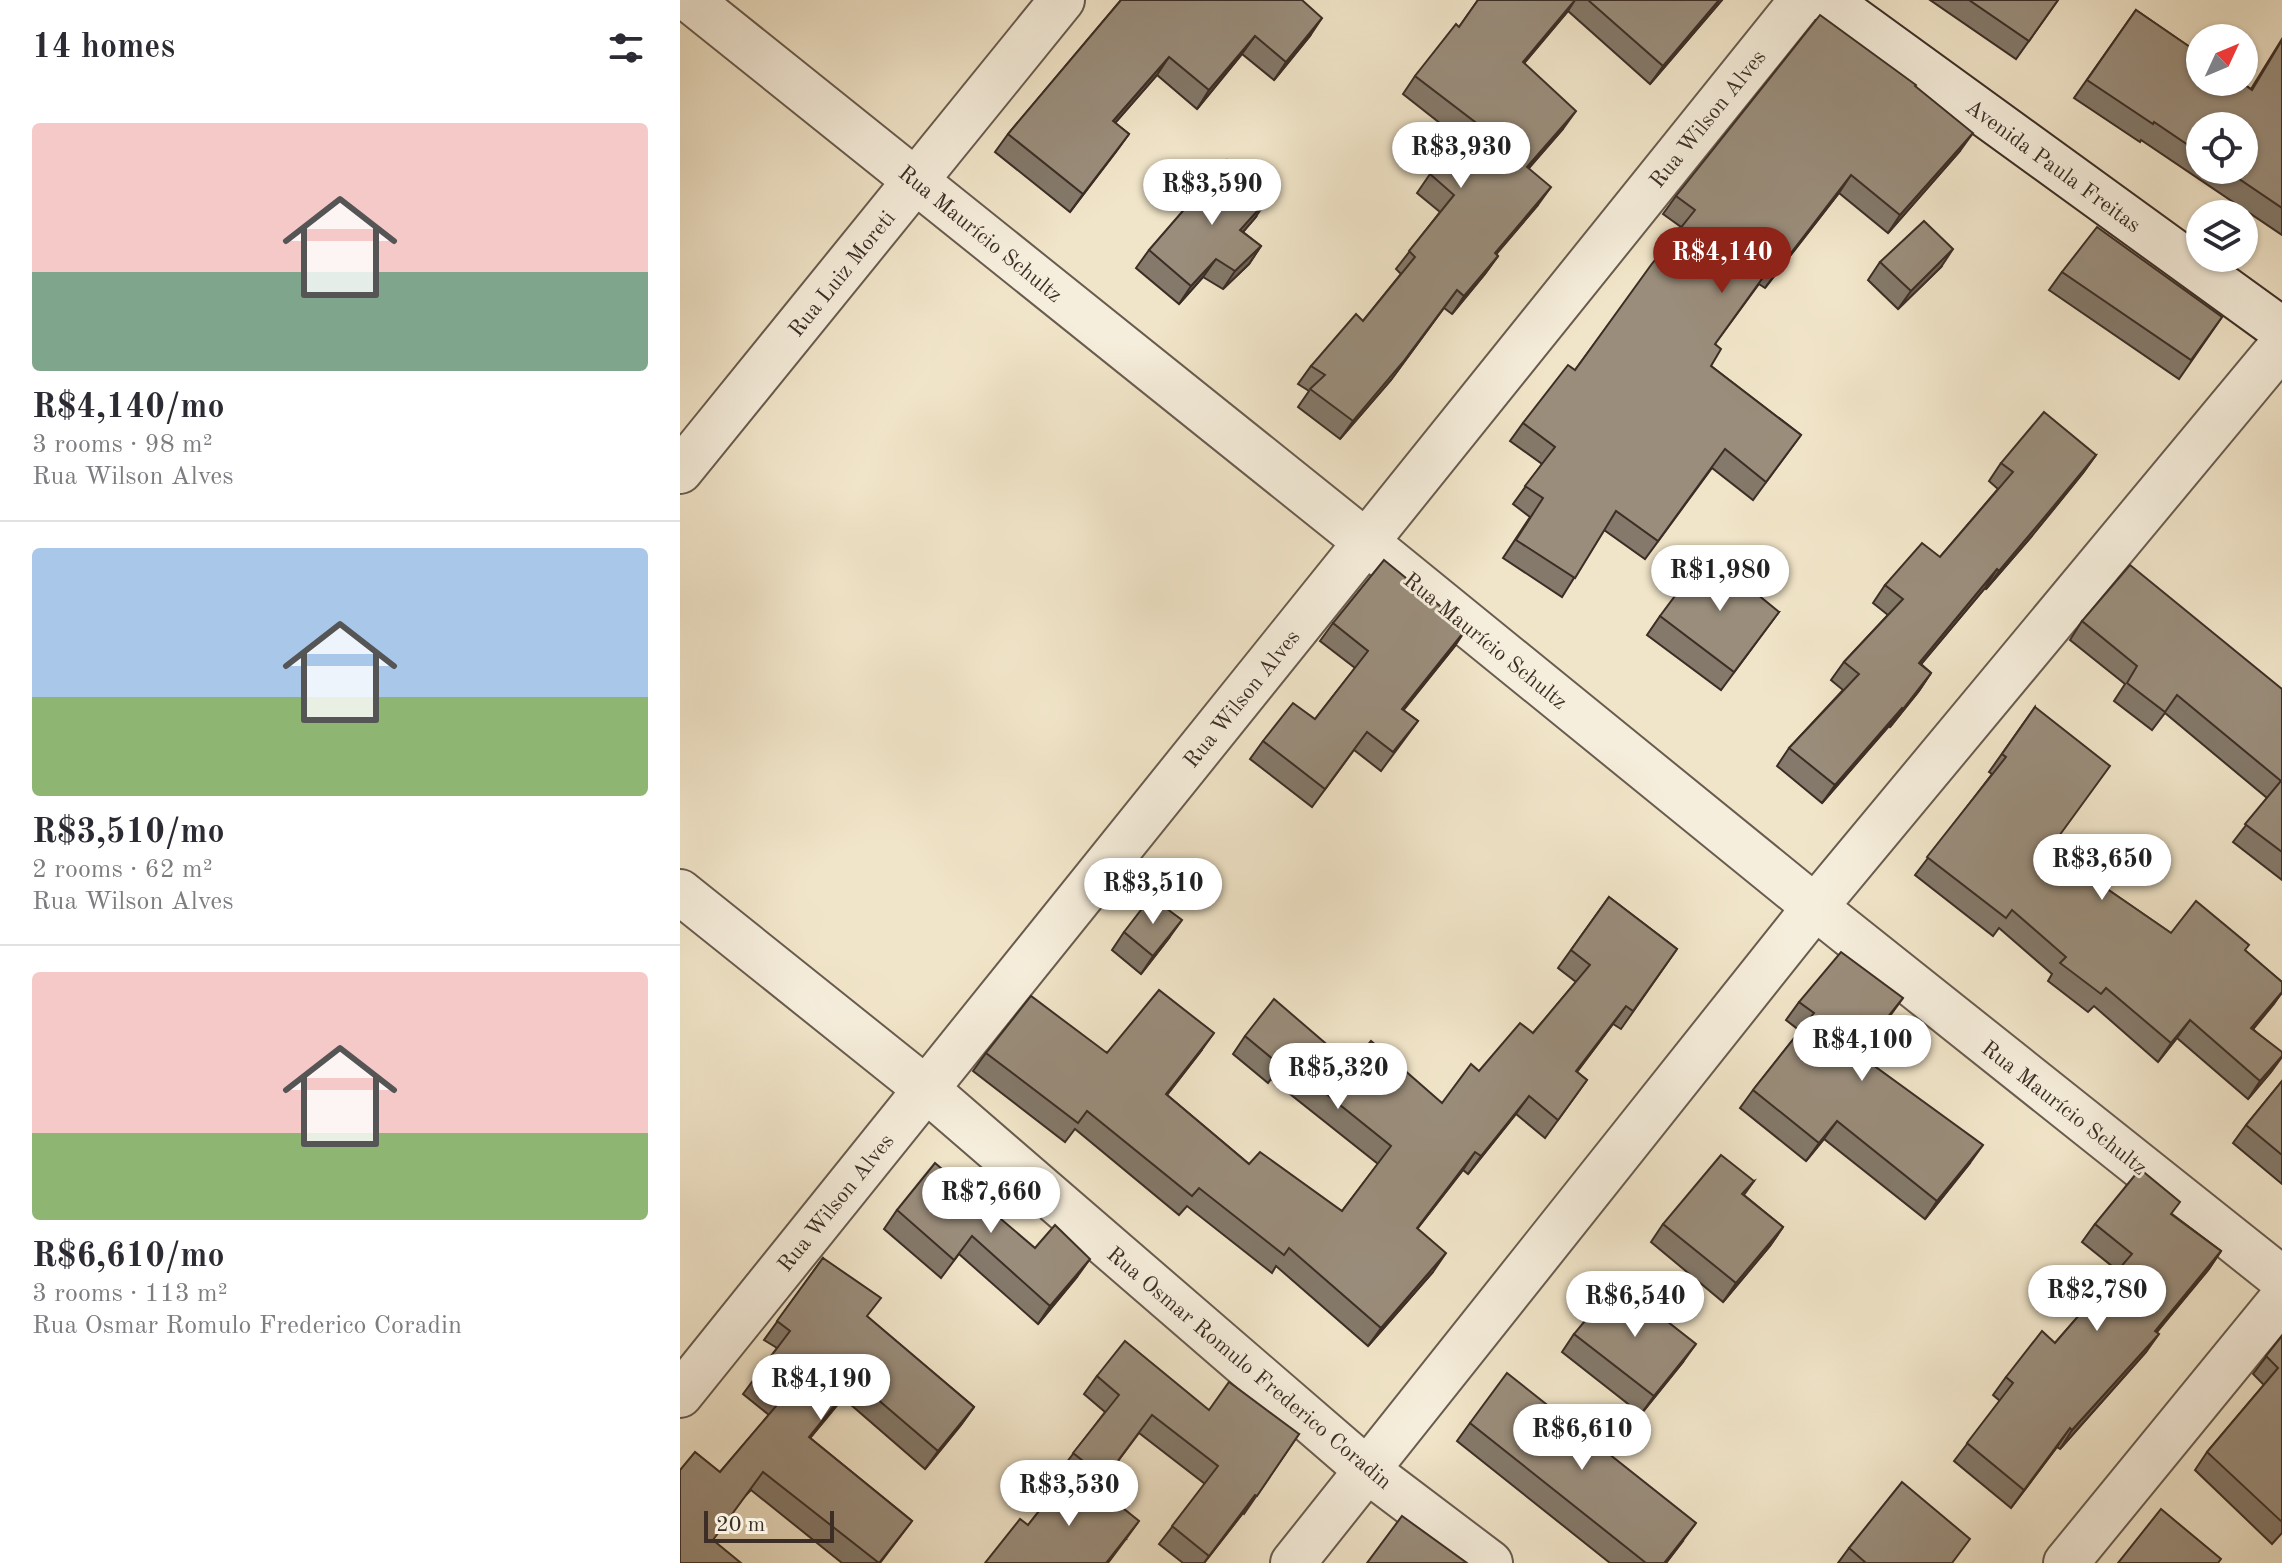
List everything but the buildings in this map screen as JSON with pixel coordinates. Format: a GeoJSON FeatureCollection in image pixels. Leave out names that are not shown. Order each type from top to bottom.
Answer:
{"type":"FeatureCollection","features":[{"type":"Feature","properties":{"kind":"street","name":"Rua Maurício Schultz"},"geometry":{"type":"LineString","coordinates":[[690,0],[1815,907],[2282,1279]]}},
{"type":"Feature","properties":{"kind":"street","name":"Rua Luiz Moreti"},"geometry":{"type":"LineString","coordinates":[[680,471],[1062,0]]}},
{"type":"Feature","properties":{"kind":"street","name":"Rua Wilson Alves"},"geometry":{"type":"LineString","coordinates":[[680,1395],[1802,0]]}},
{"type":"Feature","properties":{"kind":"street","name":"Avenida Paula Freitas"},"geometry":{"type":"LineString","coordinates":[[1827,0],[2282,330]]}},
{"type":"Feature","properties":{"kind":"street"},"geometry":{"type":"LineString","coordinates":[[1293,1563],[1815,907],[2282,345]]}},
{"type":"Feature","properties":{"kind":"street","name":"Rua Osmar Romulo Frederico Coradin"},"geometry":{"type":"LineString","coordinates":[[680,892],[926,1089],[1367,1470],[1490,1563]]}},
{"type":"Feature","properties":{"kind":"street"},"geometry":{"type":"LineString","coordinates":[[2066,1563],[2282,1299]]}}]}
